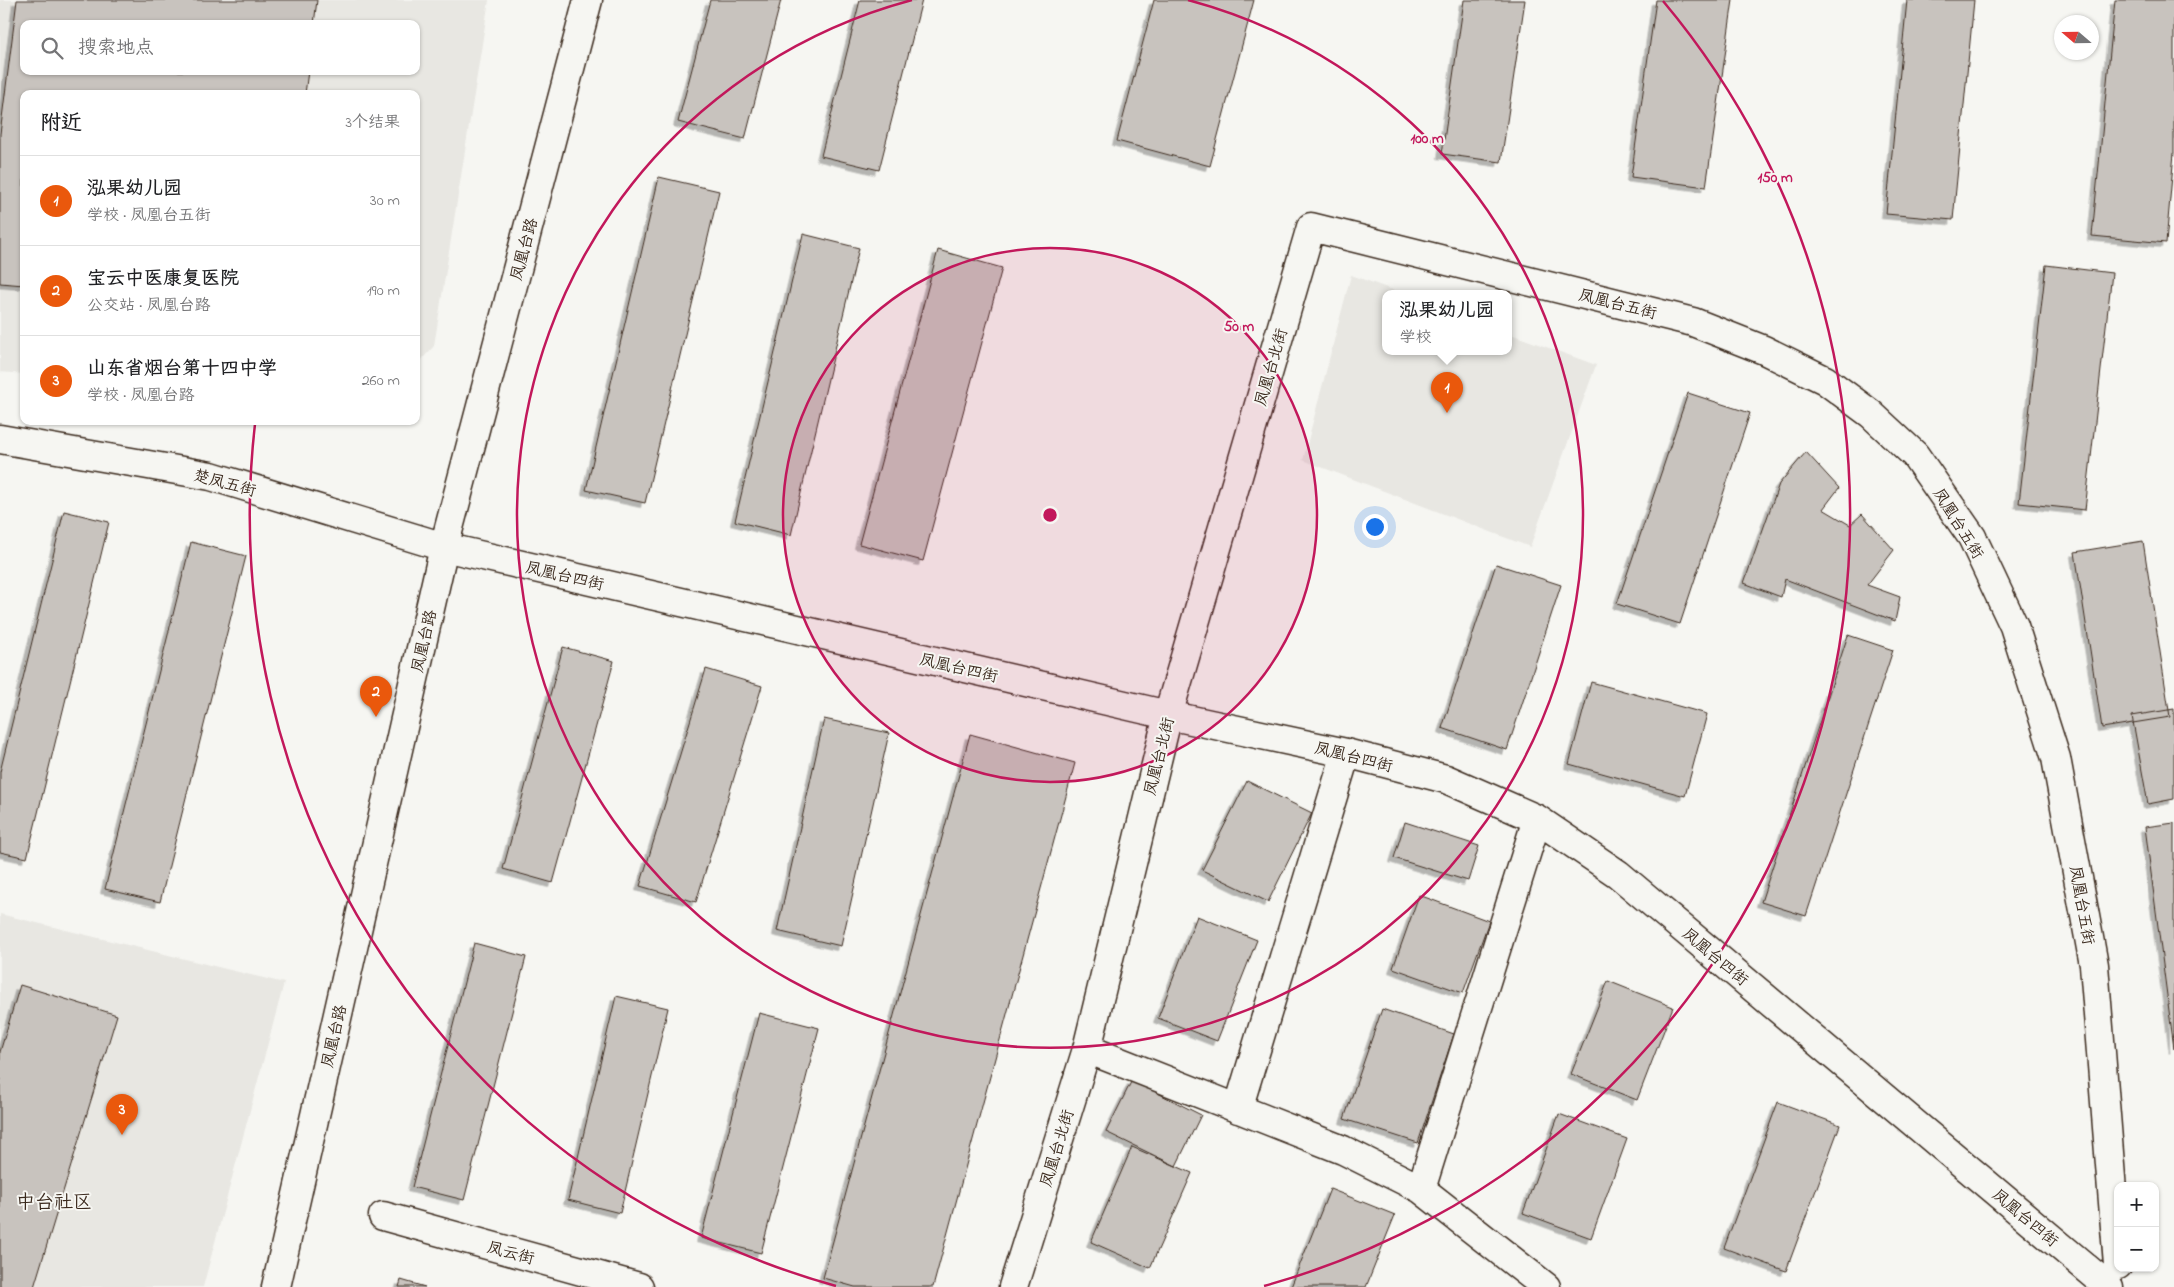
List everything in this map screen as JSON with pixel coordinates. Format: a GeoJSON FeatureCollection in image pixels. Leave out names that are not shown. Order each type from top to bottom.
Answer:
{"type":"FeatureCollection","features":[{"type":"Feature","properties":{"kind":"street","name":"凤凰台路"},"geometry":{"type":"LineString","coordinates":[[276,1287],[444,547],[588,0]]}},
{"type":"Feature","properties":{"kind":"street","name":"凤凰台北街"},"geometry":{"type":"LineString","coordinates":[[1013,1287],[1087,1049],[1168,715],[1311,227]]}},
{"type":"Feature","properties":{"kind":"street","name":"凤凰台五街"},"geometry":{"type":"LineString","coordinates":[[1311,227],[1694,322],[1764,350],[1825,380],[1871,414],[1915,455],[1972,537],[2014,626],[2056,758],[2094,965],[2115,1227]]}},
{"type":"Feature","properties":{"kind":"street","name":"楚凤五街"},"geometry":{"type":"LineString","coordinates":[[0,439],[211,476],[444,547]]}},
{"type":"Feature","properties":{"kind":"street","name":"凤凰台四街"},"geometry":{"type":"LineString","coordinates":[[444,547],[1168,715],[1346,753],[1446,780],[1537,820],[1618,874],[2109,1287]]}},
{"type":"Feature","properties":{"kind":"street"},"geometry":{"type":"LineString","coordinates":[[1238,1109],[1346,753]]}},
{"type":"Feature","properties":{"kind":"street"},"geometry":{"type":"LineString","coordinates":[[1421,1189],[1537,820]]}},
{"type":"Feature","properties":{"kind":"street"},"geometry":{"type":"LineString","coordinates":[[1087,1049],[1343,1150],[1421,1189],[1546,1287]]}},
{"type":"Feature","properties":{"kind":"street","name":"凤云街"},"geometry":{"type":"LineString","coordinates":[[383,1216],[639,1287]]}},
{"type":"Feature","properties":{"kind":"street","name":"凤凰台五街"},"geometry":{"type":"LineString","coordinates":[[2119,1272],[2120,1287]]}},
{"type":"Feature","properties":{"kind":"shaded area"},"geometry":{"type":"Polygon","coordinates":[[[0,0],[489,0],[434,346],[420,362],[420,90],[20,90],[20,374],[0,372],[0,0]]]}},
{"type":"Feature","properties":{"kind":"shaded area"},"geometry":{"type":"Polygon","coordinates":[[[1351,275],[1393,290],[1382,290],[1382,355],[1512,355],[1512,334],[1596,365],[1530,547],[1303,460],[1351,275]]]}},
{"type":"Feature","properties":{"kind":"shaded area"},"geometry":{"type":"Polygon","coordinates":[[[0,914],[284,983],[203,1287],[0,1287],[0,914]]]}},
{"type":"Feature","properties":{"kind":"building"},"geometry":{"type":"Polygon","coordinates":[[[17,0],[317,0],[314,20],[20,20],[20,75],[307,75],[306,90],[20,90],[20,285],[0,283],[0,134],[17,0]]]}},
{"type":"Feature","properties":{"kind":"building"},"geometry":{"type":"Polygon","coordinates":[[[710,0],[781,0],[745,139],[678,122],[710,0]]]}},
{"type":"Feature","properties":{"kind":"building"},"geometry":{"type":"Polygon","coordinates":[[[860,0],[922,0],[879,170],[821,156],[860,0]]]}},
{"type":"Feature","properties":{"kind":"building"},"geometry":{"type":"Polygon","coordinates":[[[1154,0],[1254,0],[1210,166],[1117,141],[1154,0]]]}},
{"type":"Feature","properties":{"kind":"building"},"geometry":{"type":"Polygon","coordinates":[[[1464,0],[1525,0],[1501,162],[1442,154],[1464,0]]]}},
{"type":"Feature","properties":{"kind":"building"},"geometry":{"type":"Polygon","coordinates":[[[1656,0],[1733,0],[1706,187],[1631,177],[1656,0]]]}},
{"type":"Feature","properties":{"kind":"building"},"geometry":{"type":"Polygon","coordinates":[[[1907,0],[1974,0],[1953,220],[1886,214],[1907,0]]]}},
{"type":"Feature","properties":{"kind":"building"},"geometry":{"type":"Polygon","coordinates":[[[2115,0],[2174,0],[2174,153],[2166,243],[2092,236],[2115,0]]]}},
{"type":"Feature","properties":{"kind":"building"},"geometry":{"type":"Polygon","coordinates":[[[659,177],[719,191],[645,503],[586,490],[659,177]]]}},
{"type":"Feature","properties":{"kind":"building"},"geometry":{"type":"Polygon","coordinates":[[[803,234],[859,248],[791,535],[735,521],[803,234]]]}},
{"type":"Feature","properties":{"kind":"building"},"geometry":{"type":"Polygon","coordinates":[[[938,250],[1002,268],[923,561],[859,544],[938,250]]]}},
{"type":"Feature","properties":{"kind":"building"},"geometry":{"type":"Polygon","coordinates":[[[2046,265],[2112,273],[2085,510],[2019,503],[2046,265]]]}},
{"type":"Feature","properties":{"kind":"building"},"geometry":{"type":"Polygon","coordinates":[[[1688,393],[1750,413],[1680,624],[1617,604],[1688,393]]]}},
{"type":"Feature","properties":{"kind":"building"},"geometry":{"type":"Polygon","coordinates":[[[1806,452],[1839,488],[1823,509],[1850,525],[1862,514],[1894,550],[1867,585],[1900,597],[1895,621],[1785,579],[1781,597],[1744,583],[1779,484],[1806,452]]]}},
{"type":"Feature","properties":{"kind":"building"},"geometry":{"type":"Polygon","coordinates":[[[64,511],[109,522],[27,858],[0,852],[0,772],[64,511]]]}},
{"type":"Feature","properties":{"kind":"building"},"geometry":{"type":"Polygon","coordinates":[[[2143,541],[2170,717],[2102,728],[2075,552],[2143,541]]]}},
{"type":"Feature","properties":{"kind":"building"},"geometry":{"type":"Polygon","coordinates":[[[191,542],[246,556],[160,902],[105,889],[191,542]]]}},
{"type":"Feature","properties":{"kind":"building"},"geometry":{"type":"Polygon","coordinates":[[[1496,564],[1561,585],[1507,750],[1442,728],[1496,564]]]}},
{"type":"Feature","properties":{"kind":"building"},"geometry":{"type":"Polygon","coordinates":[[[1848,635],[1893,650],[1806,916],[1761,902],[1848,635]]]}},
{"type":"Feature","properties":{"kind":"building"},"geometry":{"type":"Polygon","coordinates":[[[563,647],[614,661],[553,883],[503,869],[563,647]]]}},
{"type":"Feature","properties":{"kind":"building"},"geometry":{"type":"Polygon","coordinates":[[[706,669],[762,686],[696,902],[640,886],[706,669]]]}},
{"type":"Feature","properties":{"kind":"building"},"geometry":{"type":"Polygon","coordinates":[[[1591,682],[1707,714],[1685,796],[1569,764],[1591,682]]]}},
{"type":"Feature","properties":{"kind":"building"},"geometry":{"type":"Polygon","coordinates":[[[2174,709],[2174,799],[2148,804],[2132,716],[2174,709]]]}},
{"type":"Feature","properties":{"kind":"building"},"geometry":{"type":"Polygon","coordinates":[[[824,719],[889,733],[841,946],[777,931],[824,719]]]}},
{"type":"Feature","properties":{"kind":"building"},"geometry":{"type":"Polygon","coordinates":[[[970,734],[1075,763],[933,1287],[855,1287],[823,1278],[970,734]]]}},
{"type":"Feature","properties":{"kind":"building"},"geometry":{"type":"Polygon","coordinates":[[[1247,781],[1312,813],[1268,902],[1202,870],[1247,781]]]}},
{"type":"Feature","properties":{"kind":"building"},"geometry":{"type":"Polygon","coordinates":[[[1405,822],[1479,846],[1468,881],[1394,858],[1405,822]]]}},
{"type":"Feature","properties":{"kind":"building"},"geometry":{"type":"Polygon","coordinates":[[[2174,823],[2174,1049],[2145,827],[2174,823]]]}},
{"type":"Feature","properties":{"kind":"building"},"geometry":{"type":"Polygon","coordinates":[[[1419,895],[1489,921],[1463,993],[1393,968],[1419,895]]]}},
{"type":"Feature","properties":{"kind":"building"},"geometry":{"type":"Polygon","coordinates":[[[1197,916],[1257,940],[1217,1041],[1158,1018],[1197,916]]]}},
{"type":"Feature","properties":{"kind":"building"},"geometry":{"type":"Polygon","coordinates":[[[474,943],[526,957],[464,1200],[412,1187],[474,943]]]}},
{"type":"Feature","properties":{"kind":"building"},"geometry":{"type":"Polygon","coordinates":[[[1608,981],[1673,1007],[1637,1100],[1571,1074],[1608,981]]]}},
{"type":"Feature","properties":{"kind":"building"},"geometry":{"type":"Polygon","coordinates":[[[20,985],[117,1015],[34,1287],[0,1287],[0,1052],[20,985]]]}},
{"type":"Feature","properties":{"kind":"building"},"geometry":{"type":"Polygon","coordinates":[[[616,996],[668,1008],[620,1213],[568,1200],[616,996]]]}},
{"type":"Feature","properties":{"kind":"building"},"geometry":{"type":"Polygon","coordinates":[[[1382,1009],[1454,1034],[1418,1143],[1344,1119],[1382,1009]]]}},
{"type":"Feature","properties":{"kind":"building"},"geometry":{"type":"Polygon","coordinates":[[[759,1013],[819,1028],[761,1253],[701,1238],[759,1013]]]}},
{"type":"Feature","properties":{"kind":"building"},"geometry":{"type":"Polygon","coordinates":[[[1132,1080],[1201,1115],[1176,1166],[1106,1132],[1132,1080]]]}},
{"type":"Feature","properties":{"kind":"building"},"geometry":{"type":"Polygon","coordinates":[[[1778,1102],[1840,1125],[1786,1271],[1724,1248],[1778,1102]]]}},
{"type":"Feature","properties":{"kind":"building"},"geometry":{"type":"Polygon","coordinates":[[[1559,1114],[1627,1139],[1591,1238],[1523,1213],[1559,1114]]]}},
{"type":"Feature","properties":{"kind":"building"},"geometry":{"type":"Polygon","coordinates":[[[1132,1147],[1192,1173],[1150,1268],[1091,1242],[1132,1147]]]}},
{"type":"Feature","properties":{"kind":"building"},"geometry":{"type":"Polygon","coordinates":[[[1330,1189],[1395,1215],[1366,1287],[1291,1287],[1330,1189]]]}},
{"type":"Feature","properties":{"kind":"building"},"geometry":{"type":"Polygon","coordinates":[[[401,1280],[425,1287],[399,1287],[401,1280]]]}},
{"type":"Feature","properties":{"kind":"place","name":"泓果幼儿园"},"geometry":{"type":"Point","coordinates":[1447,413]}},
{"type":"Feature","properties":{"kind":"place","name":"宝云中医康复医院"},"geometry":{"type":"Point","coordinates":[376,717]}},
{"type":"Feature","properties":{"kind":"place","name":"山东省烟台第十四中学"},"geometry":{"type":"Point","coordinates":[122,1135]}},
{"type":"Feature","properties":{"kind":"district","name":"中台社区"},"geometry":{"type":"Point","coordinates":[54,1201]}}]}
